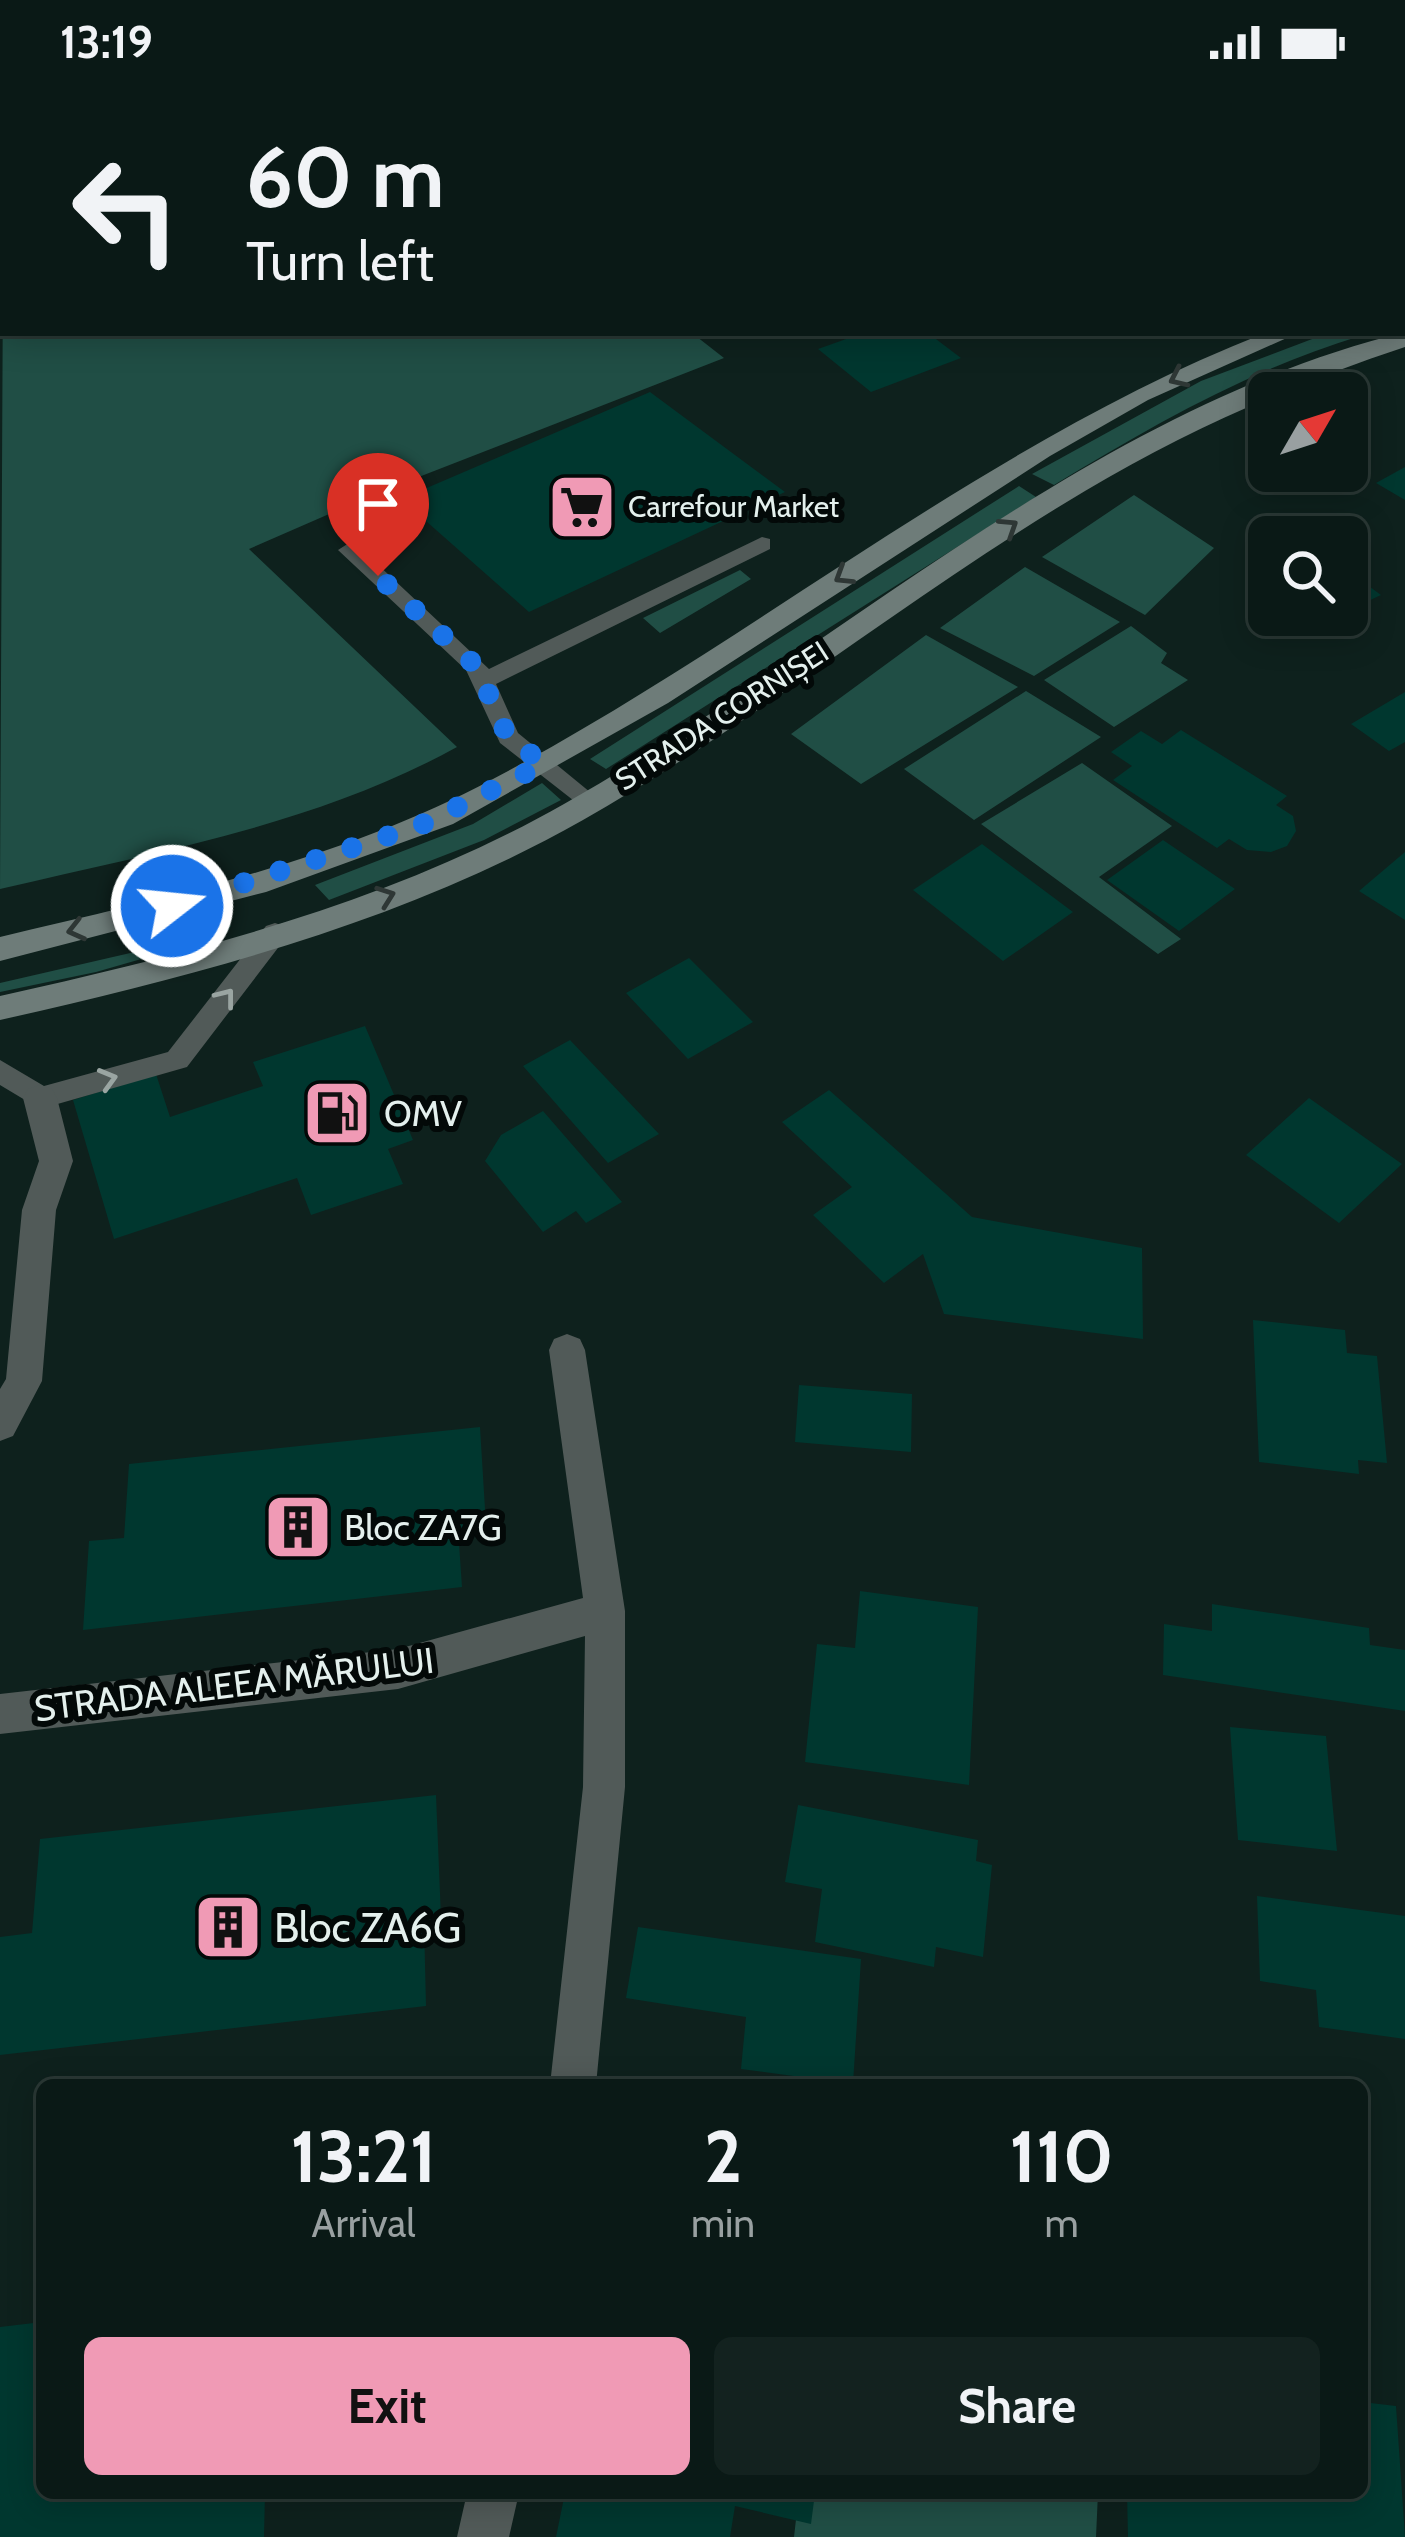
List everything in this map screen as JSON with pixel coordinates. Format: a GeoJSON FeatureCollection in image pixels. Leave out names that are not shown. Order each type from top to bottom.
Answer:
{"type":"FeatureCollection","features":[{"type":"Feature","properties":{"kind":"street","name":"STRADA CORNIȘEI"},"geometry":{"type":"LineString","coordinates":[[0,949],[254,882],[419,826],[612,727],[901,538],[1123,404],[1279,336]]}},
{"type":"Feature","properties":{"kind":"street","name":"STRADA CORNIȘEI"},"geometry":{"type":"LineString","coordinates":[[0,1008],[127,979],[410,887],[587,803],[1124,455],[1252,391],[1401,338]]}},
{"type":"Feature","properties":{"kind":"street"},"geometry":{"type":"LineString","coordinates":[[254,882],[275,933]]}},
{"type":"Feature","properties":{"kind":"street"},"geometry":{"type":"LineString","coordinates":[[0,1424],[24,1381],[39,1210],[56,1161],[40,1098]]}},
{"type":"Feature","properties":{"kind":"street"},"geometry":{"type":"LineString","coordinates":[[567,1350],[605,1611],[604,1786],[574,2079]]}},
{"type":"Feature","properties":{"kind":"street","name":"STRADA ALEEA MĂRULUI"},"geometry":{"type":"LineString","coordinates":[[0,1714],[398,1669],[605,1611]]}},
{"type":"Feature","properties":{"kind":"street"},"geometry":{"type":"LineString","coordinates":[[483,2537],[492,2499]]}},
{"type":"Feature","properties":{"kind":"lane"},"geometry":{"type":"LineString","coordinates":[[486,680],[762,544]]}},
{"type":"Feature","properties":{"kind":"lane"},"geometry":{"type":"LineString","coordinates":[[349,550],[486,680],[497,719],[508,737],[587,803]]}},
{"type":"Feature","properties":{"kind":"lane"},"geometry":{"type":"LineString","coordinates":[[0,1071],[40,1098],[177,1060],[275,933]]}},
{"type":"Feature","properties":{"kind":"green space"},"geometry":{"type":"Polygon","coordinates":[[[3,336],[696,336],[724,358],[375,494],[249,549],[457,747],[348,797],[291,816],[0,889],[3,336]]]}},
{"type":"Feature","properties":{"kind":"green space"},"geometry":{"type":"Polygon","coordinates":[[[1320,336],[1360,336],[1264,372],[1248,372],[1248,379],[1054,485],[1032,474],[1201,381],[1320,336]]]}},
{"type":"Feature","properties":{"kind":"green space"},"geometry":{"type":"Polygon","coordinates":[[[1019,486],[1036,497],[606,769],[590,759],[1019,486]]]}},
{"type":"Feature","properties":{"kind":"green space"},"geometry":{"type":"Polygon","coordinates":[[[1134,495],[1214,548],[1145,615],[1042,557],[1134,495]]]}},
{"type":"Feature","properties":{"kind":"green space"},"geometry":{"type":"Polygon","coordinates":[[[1025,567],[1120,622],[1034,676],[940,628],[1025,567]]]}},
{"type":"Feature","properties":{"kind":"green space"},"geometry":{"type":"Polygon","coordinates":[[[740,570],[751,579],[660,633],[643,618],[740,570]]]}},
{"type":"Feature","properties":{"kind":"green space"},"geometry":{"type":"Polygon","coordinates":[[[1131,626],[1167,653],[1161,663],[1188,680],[1114,727],[1044,680],[1131,626]]]}},
{"type":"Feature","properties":{"kind":"green space"},"geometry":{"type":"Polygon","coordinates":[[[926,635],[1018,687],[861,784],[791,734],[926,635]]]}},
{"type":"Feature","properties":{"kind":"green space"},"geometry":{"type":"Polygon","coordinates":[[[1026,691],[1101,737],[974,820],[904,769],[1026,691]]]}},
{"type":"Feature","properties":{"kind":"green space"},"geometry":{"type":"Polygon","coordinates":[[[1082,763],[1172,826],[1099,877],[1181,939],[1158,954],[981,824],[1082,763]]]}},
{"type":"Feature","properties":{"kind":"green space"},"geometry":{"type":"Polygon","coordinates":[[[542,783],[561,800],[484,840],[329,900],[315,885],[473,824],[542,783]]]}},
{"type":"Feature","properties":{"kind":"green space"},"geometry":{"type":"Polygon","coordinates":[[[219,915],[231,926],[225,935],[96,972],[0,992],[0,983],[165,945],[171,928],[219,915]]]}},
{"type":"Feature","properties":{"kind":"green space"},"geometry":{"type":"Polygon","coordinates":[[[798,2499],[1098,2499],[1096,2537],[794,2537],[798,2499]]]}},
{"type":"Feature","properties":{"kind":"building"},"geometry":{"type":"Polygon","coordinates":[[[855,336],[932,336],[961,358],[871,392],[818,349],[855,336]]]}},
{"type":"Feature","properties":{"kind":"building","name":"Carrefour Market"},"geometry":{"type":"Polygon","coordinates":[[[650,392],[785,492],[529,612],[401,499],[650,392]]]}},
{"type":"Feature","properties":{"kind":"building"},"geometry":{"type":"Polygon","coordinates":[[[1405,467],[1405,500],[1376,483],[1405,467]]]}},
{"type":"Feature","properties":{"kind":"building"},"geometry":{"type":"Polygon","coordinates":[[[1368,585],[1381,595],[1368,601],[1368,585]]]}},
{"type":"Feature","properties":{"kind":"building"},"geometry":{"type":"Polygon","coordinates":[[[1405,692],[1405,742],[1389,751],[1351,724],[1405,692]]]}},
{"type":"Feature","properties":{"kind":"building"},"geometry":{"type":"Polygon","coordinates":[[[1181,730],[1287,796],[1276,805],[1293,816],[1296,831],[1287,846],[1271,852],[1247,850],[1229,839],[1217,848],[1113,780],[1132,766],[1111,752],[1141,731],[1162,744],[1181,730]]]}},
{"type":"Feature","properties":{"kind":"building"},"geometry":{"type":"Polygon","coordinates":[[[1163,840],[1235,889],[1179,931],[1107,880],[1163,840]]]}},
{"type":"Feature","properties":{"kind":"building"},"geometry":{"type":"Polygon","coordinates":[[[982,844],[1073,912],[1003,961],[913,890],[982,844]]]}},
{"type":"Feature","properties":{"kind":"building"},"geometry":{"type":"Polygon","coordinates":[[[1405,852],[1405,920],[1359,891],[1405,852]]]}},
{"type":"Feature","properties":{"kind":"building"},"geometry":{"type":"Polygon","coordinates":[[[689,958],[753,1022],[688,1059],[626,993],[689,958]]]}},
{"type":"Feature","properties":{"kind":"building"},"geometry":{"type":"Polygon","coordinates":[[[365,1026],[413,1140],[388,1149],[403,1184],[311,1215],[297,1178],[114,1239],[73,1100],[156,1074],[170,1117],[263,1086],[253,1062],[365,1026]]]}},
{"type":"Feature","properties":{"kind":"building"},"geometry":{"type":"Polygon","coordinates":[[[570,1040],[659,1134],[608,1163],[523,1066],[570,1040]]]}},
{"type":"Feature","properties":{"kind":"building"},"geometry":{"type":"Polygon","coordinates":[[[829,1090],[972,1217],[1142,1248],[1143,1339],[944,1314],[923,1254],[884,1283],[813,1215],[852,1187],[782,1122],[829,1090]]]}},
{"type":"Feature","properties":{"kind":"building"},"geometry":{"type":"Polygon","coordinates":[[[1309,1098],[1402,1164],[1339,1223],[1246,1155],[1309,1098]]]}},
{"type":"Feature","properties":{"kind":"building"},"geometry":{"type":"Polygon","coordinates":[[[543,1111],[622,1202],[586,1223],[576,1211],[543,1232],[485,1161],[501,1135],[543,1111]]]}},
{"type":"Feature","properties":{"kind":"building"},"geometry":{"type":"Polygon","coordinates":[[[1253,1320],[1345,1330],[1347,1353],[1377,1356],[1387,1463],[1358,1460],[1359,1474],[1259,1462],[1253,1320]]]}},
{"type":"Feature","properties":{"kind":"building"},"geometry":{"type":"Polygon","coordinates":[[[799,1385],[912,1394],[911,1452],[795,1442],[799,1385]]]}},
{"type":"Feature","properties":{"kind":"building","name":"Bloc ZA7G"},"geometry":{"type":"Polygon","coordinates":[[[480,1427],[486,1525],[458,1529],[462,1587],[83,1630],[89,1541],[124,1538],[129,1464],[480,1427]]]}},
{"type":"Feature","properties":{"kind":"building"},"geometry":{"type":"Polygon","coordinates":[[[860,1591],[978,1607],[969,1785],[805,1762],[817,1644],[855,1648],[860,1591]]]}},
{"type":"Feature","properties":{"kind":"building"},"geometry":{"type":"Polygon","coordinates":[[[1212,1604],[1369,1628],[1370,1645],[1405,1650],[1405,1711],[1163,1675],[1164,1624],[1212,1631],[1212,1604]]]}},
{"type":"Feature","properties":{"kind":"building"},"geometry":{"type":"Polygon","coordinates":[[[1230,1727],[1326,1736],[1337,1851],[1238,1840],[1230,1727]]]}},
{"type":"Feature","properties":{"kind":"building","name":"Bloc ZA6G"},"geometry":{"type":"Polygon","coordinates":[[[436,1795],[441,1918],[424,1921],[426,2006],[0,2055],[0,1937],[32,1933],[40,1839],[436,1795]]]}},
{"type":"Feature","properties":{"kind":"building"},"geometry":{"type":"Polygon","coordinates":[[[798,1805],[978,1840],[976,1861],[992,1865],[983,1957],[936,1947],[934,1967],[815,1942],[822,1889],[785,1882],[798,1805]]]}},
{"type":"Feature","properties":{"kind":"building"},"geometry":{"type":"Polygon","coordinates":[[[1257,1896],[1405,1916],[1405,2039],[1319,2027],[1316,1990],[1260,1981],[1257,1896]]]}},
{"type":"Feature","properties":{"kind":"building"},"geometry":{"type":"Polygon","coordinates":[[[638,1927],[861,1959],[853,2079],[741,2069],[746,2017],[626,1998],[638,1927]]]}},
{"type":"Feature","properties":{"kind":"building"},"geometry":{"type":"Polygon","coordinates":[[[36,2323],[36,2499],[265,2499],[264,2537],[0,2537],[0,2327],[36,2323]]]}},
{"type":"Feature","properties":{"kind":"building"},"geometry":{"type":"Polygon","coordinates":[[[1368,2403],[1396,2406],[1405,2537],[1128,2537],[1127,2499],[1368,2499],[1368,2403]]]}},
{"type":"Feature","properties":{"kind":"building"},"geometry":{"type":"Polygon","coordinates":[[[564,2499],[814,2499],[811,2524],[735,2506],[730,2537],[556,2537],[564,2499]]]}},
{"type":"Feature","properties":{"kind":"place","name":"Carrefour Market"},"geometry":{"type":"Point","coordinates":[582,507]}},
{"type":"Feature","properties":{"kind":"place","name":"OMV"},"geometry":{"type":"Point","coordinates":[337,1113]}},
{"type":"Feature","properties":{"kind":"place","name":"Bloc ZA7G"},"geometry":{"type":"Point","coordinates":[298,1527]}},
{"type":"Feature","properties":{"kind":"place","name":"Bloc ZA6G"},"geometry":{"type":"Point","coordinates":[228,1927]}},
{"type":"Feature","properties":{"kind":"route"},"geometry":{"type":"LineString","coordinates":[[172,906],[419,826],[544,764],[508,737],[476,666],[378,576]]}}]}
